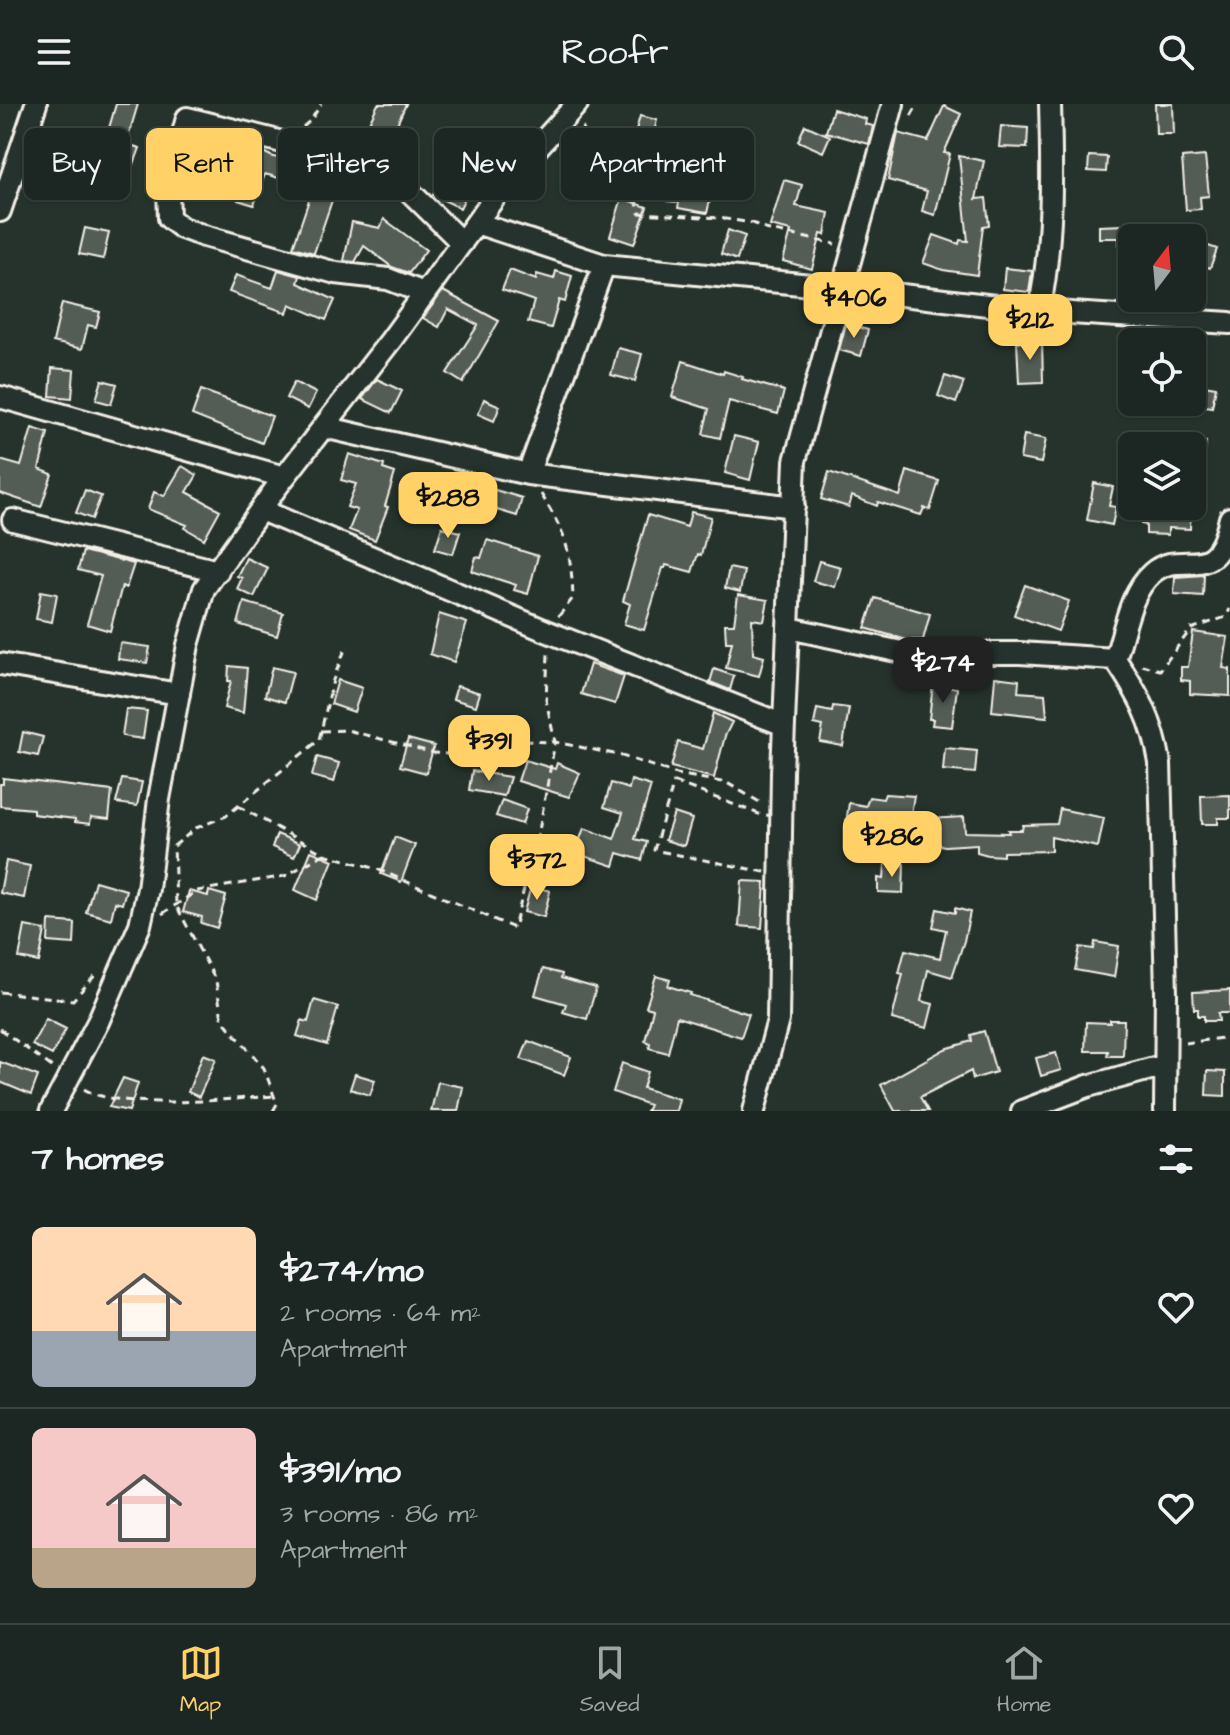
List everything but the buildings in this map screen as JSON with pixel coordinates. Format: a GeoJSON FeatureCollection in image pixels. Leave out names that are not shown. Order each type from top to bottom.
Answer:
{"type":"FeatureCollection","features":[{"type":"Feature","properties":{"kind":"street"},"geometry":{"type":"LineString","coordinates":[[0,211],[36,104]]}},
{"type":"Feature","properties":{"kind":"street"},"geometry":{"type":"LineString","coordinates":[[754,1111],[778,1020],[778,820],[795,461],[893,104]]}},
{"type":"Feature","properties":{"kind":"street"},"geometry":{"type":"LineString","coordinates":[[1039,311],[1048,266],[1052,163],[1050,104]]}},
{"type":"Feature","properties":{"kind":"street"},"geometry":{"type":"LineString","coordinates":[[278,141],[189,111],[168,189],[169,218],[182,228],[204,236],[336,273],[388,279],[424,293]]}},
{"type":"Feature","properties":{"kind":"street"},"geometry":{"type":"LineString","coordinates":[[51,1111],[98,1022],[140,925],[148,889],[159,799],[188,645],[204,589],[284,477],[505,183],[579,114]]}},
{"type":"Feature","properties":{"kind":"street"},"geometry":{"type":"LineString","coordinates":[[418,200],[462,243]]}},
{"type":"Feature","properties":{"kind":"street"},"geometry":{"type":"LineString","coordinates":[[476,223],[604,265],[1039,311],[1230,323]]}},
{"type":"Feature","properties":{"kind":"street"},"geometry":{"type":"LineString","coordinates":[[528,474],[604,265]]}},
{"type":"Feature","properties":{"kind":"street"},"geometry":{"type":"LineString","coordinates":[[0,397],[284,477]]}},
{"type":"Feature","properties":{"kind":"street"},"geometry":{"type":"LineString","coordinates":[[324,427],[528,474],[794,507]]}},
{"type":"Feature","properties":{"kind":"street"},"geometry":{"type":"LineString","coordinates":[[261,510],[546,631],[784,725]]}},
{"type":"Feature","properties":{"kind":"street"},"geometry":{"type":"LineString","coordinates":[[1115,659],[1141,585],[1154,571],[1167,565],[1200,563],[1210,558],[1219,551],[1230,518]]}},
{"type":"Feature","properties":{"kind":"street"},"geometry":{"type":"LineString","coordinates":[[13,520],[218,571]]}},
{"type":"Feature","properties":{"kind":"street"},"geometry":{"type":"LineString","coordinates":[[789,628],[906,653],[1020,653],[1115,659]]}},
{"type":"Feature","properties":{"kind":"street"},"geometry":{"type":"LineString","coordinates":[[1115,659],[1142,699],[1155,733],[1160,763],[1165,1111]]}},
{"type":"Feature","properties":{"kind":"street"},"geometry":{"type":"LineString","coordinates":[[0,664],[179,694]]}},
{"type":"Feature","properties":{"kind":"street"},"geometry":{"type":"LineString","coordinates":[[1022,1111],[1165,1055]]}},
{"type":"Feature","properties":{"kind":"path"},"geometry":{"type":"LineString","coordinates":[[302,128],[321,104]]}},
{"type":"Feature","properties":{"kind":"path"},"geometry":{"type":"LineString","coordinates":[[579,114],[617,196],[636,197],[639,213],[753,223],[765,229],[853,248]]}},
{"type":"Feature","properties":{"kind":"path"},"geometry":{"type":"LineString","coordinates":[[238,806],[324,854],[377,869],[514,928],[539,831],[555,742],[546,700],[550,663],[546,631],[573,598],[571,557],[562,529],[528,474]]}},
{"type":"Feature","properties":{"kind":"path"},"geometry":{"type":"LineString","coordinates":[[1115,659],[1160,670],[1191,629],[1226,617],[1230,609]]}},
{"type":"Feature","properties":{"kind":"path"},"geometry":{"type":"LineString","coordinates":[[273,1111],[277,1104],[264,1068],[222,1019],[216,981],[176,905],[174,846],[196,828],[226,816],[319,740],[333,680],[346,647]]}},
{"type":"Feature","properties":{"kind":"path"},"geometry":{"type":"LineString","coordinates":[[321,731],[347,730],[434,753],[495,757],[521,741],[555,742],[619,755],[677,774],[727,783],[760,802],[778,820]]}},
{"type":"Feature","properties":{"kind":"path"},"geometry":{"type":"LineString","coordinates":[[674,782],[778,820],[770,873],[654,850],[674,782]]}},
{"type":"Feature","properties":{"kind":"path"},"geometry":{"type":"LineString","coordinates":[[0,1029],[93,1095],[146,1102],[274,1096]]}},
{"type":"Feature","properties":{"kind":"path"},"geometry":{"type":"LineString","coordinates":[[1165,1055],[1230,1037]]}}]}
